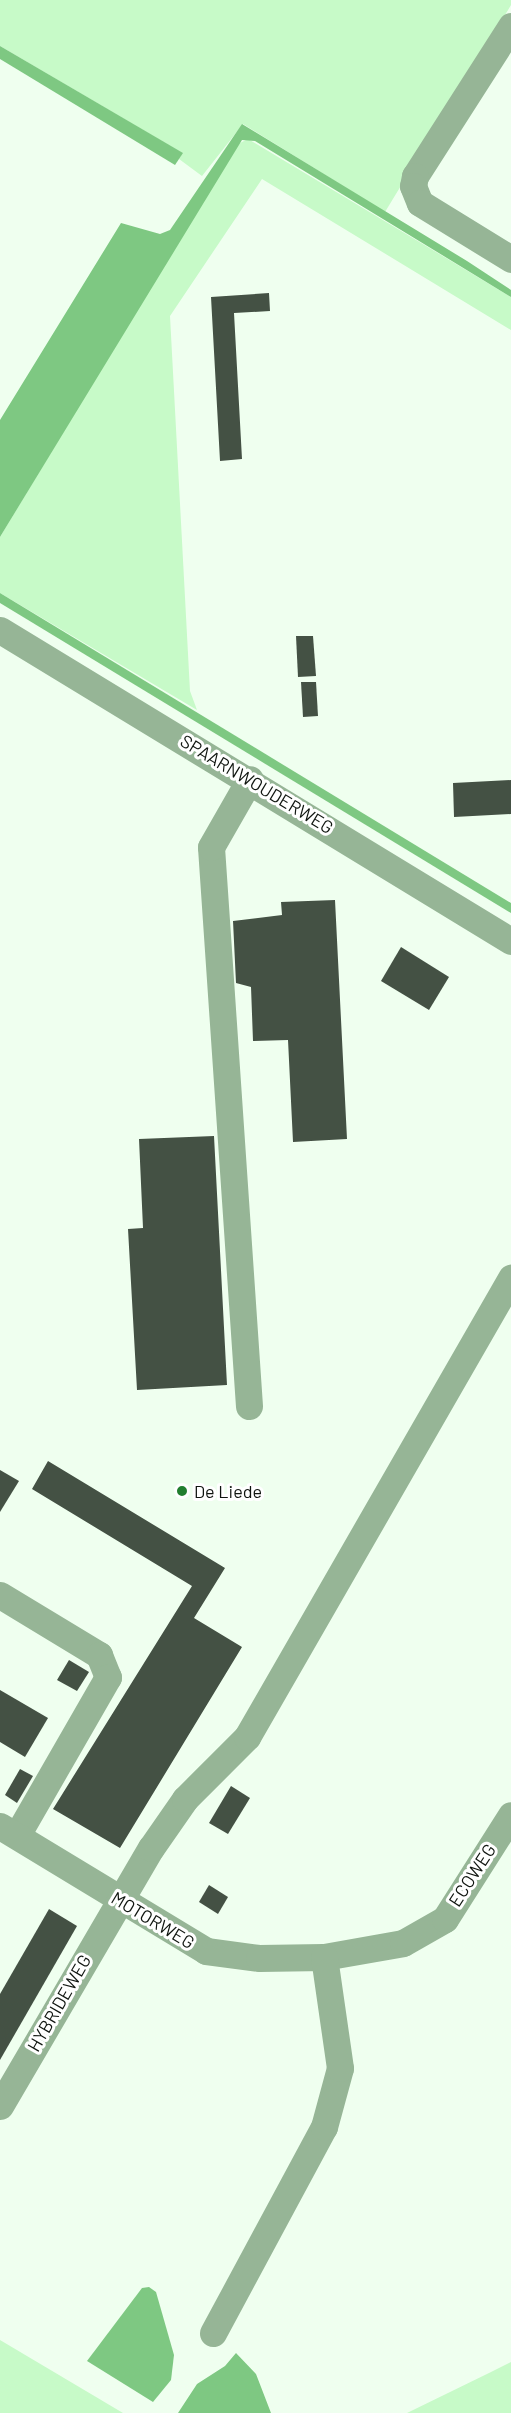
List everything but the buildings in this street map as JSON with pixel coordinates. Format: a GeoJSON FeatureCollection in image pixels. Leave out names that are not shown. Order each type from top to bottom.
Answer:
{"type":"FeatureCollection","features":[{"type":"Feature","properties":{"kind":"street"},"geometry":{"type":"LineString","coordinates":[[511,26],[413,186],[420,203],[511,259]]}},
{"type":"Feature","properties":{"kind":"street","name":"SPAARNWOUDERWEG"},"geometry":{"type":"LineString","coordinates":[[0,630],[250,779],[511,941]]}},
{"type":"Feature","properties":{"kind":"street"},"geometry":{"type":"LineString","coordinates":[[249,1406],[211,847],[250,779]]}},
{"type":"Feature","properties":{"kind":"street","name":"HYBRIDEWEG"},"geometry":{"type":"LineString","coordinates":[[0,2106],[118,1900],[185,1799],[247,1737],[511,1278]]}},
{"type":"Feature","properties":{"kind":"street"},"geometry":{"type":"LineString","coordinates":[[0,1595],[99,1655],[108,1677],[8,1831]]}},
{"type":"Feature","properties":{"kind":"street","name":"ECOWEG"},"geometry":{"type":"LineString","coordinates":[[324,1957],[404,1943],[445,1919],[511,1815]]}},
{"type":"Feature","properties":{"kind":"street","name":"MOTORWEG"},"geometry":{"type":"LineString","coordinates":[[8,1831],[118,1900],[206,1951],[259,1958],[324,1957]]}},
{"type":"Feature","properties":{"kind":"street"},"geometry":{"type":"LineString","coordinates":[[213,2333],[324,2127],[340,2067],[324,1957]]}},
{"type":"Feature","properties":{"kind":"shaded area"},"geometry":{"type":"Polygon","coordinates":[[[0,0],[511,0],[511,5],[385,212],[243,124],[202,176],[179,159],[182,153],[0,46],[0,0]]]}},
{"type":"Feature","properties":{"kind":"shaded area"},"geometry":{"type":"Polygon","coordinates":[[[0,46],[183,153],[175,165],[0,59],[0,46]]]}},
{"type":"Feature","properties":{"kind":"shaded area"},"geometry":{"type":"Polygon","coordinates":[[[242,124],[467,261],[511,290],[511,297],[255,141],[242,140],[0,537],[0,420],[121,223],[160,234],[170,230],[242,124]]]}},
{"type":"Feature","properties":{"kind":"shaded area"},"geometry":{"type":"Polygon","coordinates":[[[248,139],[511,297],[511,330],[262,179],[170,316],[190,691],[197,710],[0,593],[0,537],[236,145],[248,139]]]}},
{"type":"Feature","properties":{"kind":"shaded area"},"geometry":{"type":"Polygon","coordinates":[[[0,593],[511,903],[511,913],[0,603],[0,593]]]}},
{"type":"Feature","properties":{"kind":"shaded area"},"geometry":{"type":"Polygon","coordinates":[[[149,2287],[156,2292],[174,2355],[171,2380],[153,2402],[87,2361],[142,2288],[149,2287]]]}},
{"type":"Feature","properties":{"kind":"shaded area"},"geometry":{"type":"Polygon","coordinates":[[[0,2340],[123,2413],[0,2413],[0,2340]]]}},
{"type":"Feature","properties":{"kind":"shaded area"},"geometry":{"type":"Polygon","coordinates":[[[236,2353],[256,2374],[271,2413],[178,2413],[197,2384],[225,2366],[236,2353]]]}},
{"type":"Feature","properties":{"kind":"shaded area"},"geometry":{"type":"Polygon","coordinates":[[[511,2362],[511,2413],[407,2413],[489,2373],[511,2362]]]}},
{"type":"Feature","properties":{"kind":"place","name":"De Liede"},"geometry":{"type":"Point","coordinates":[182,1491]}}]}
